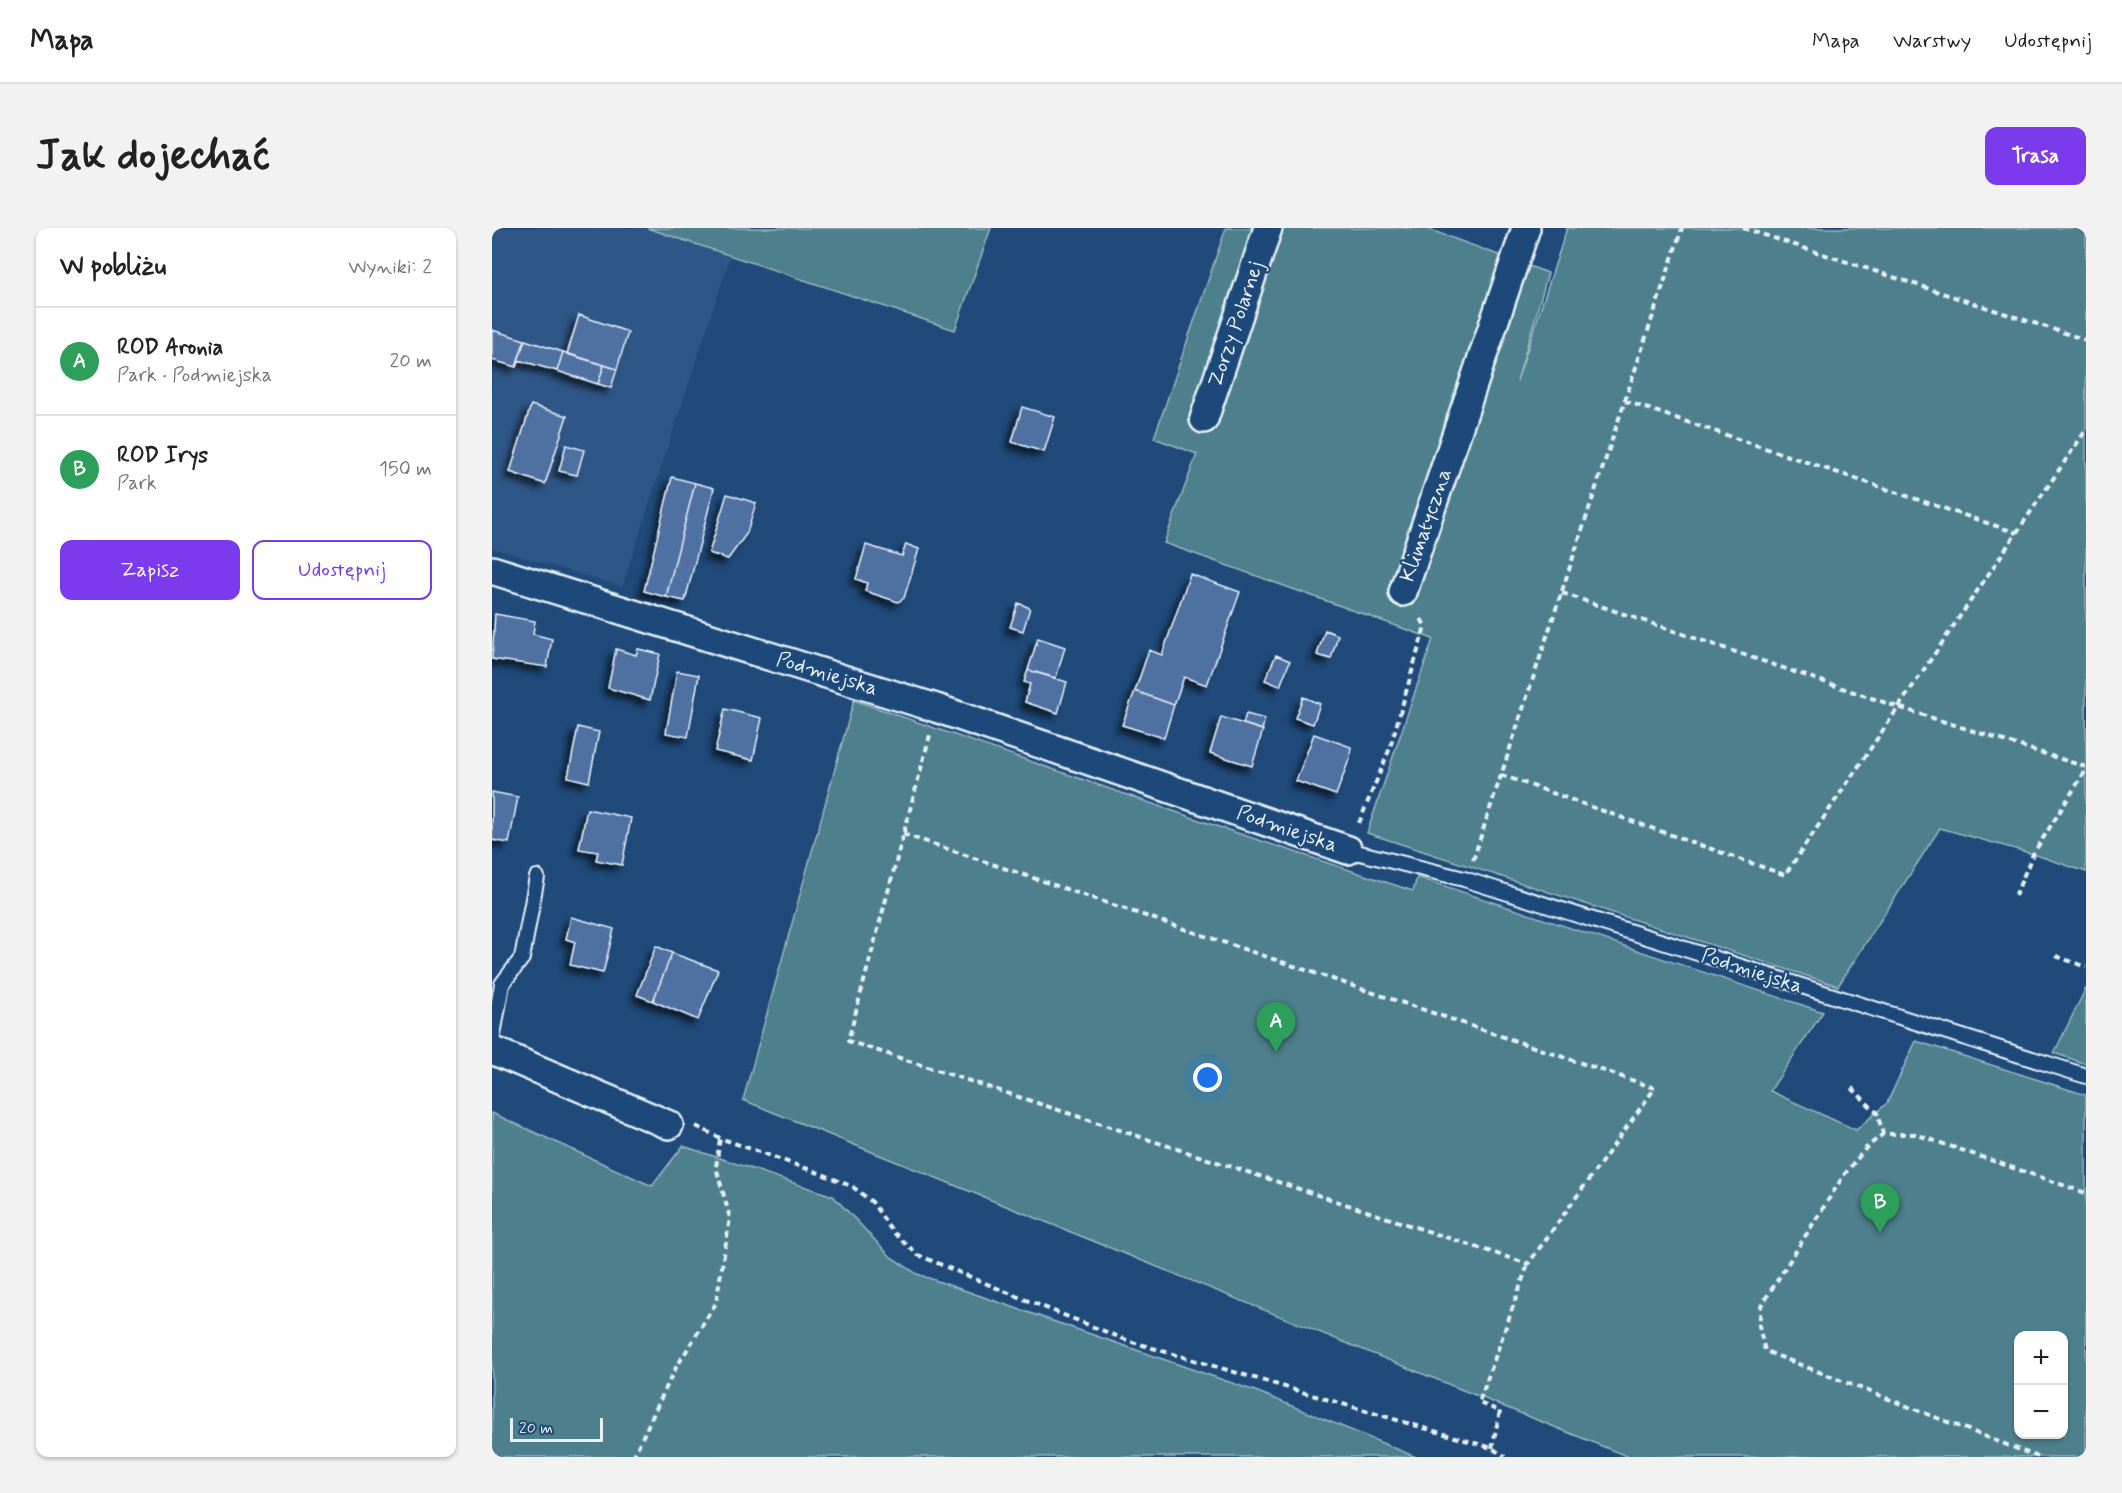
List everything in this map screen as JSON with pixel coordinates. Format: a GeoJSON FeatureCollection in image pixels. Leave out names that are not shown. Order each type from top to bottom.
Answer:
{"type":"FeatureCollection","features":[{"type":"Feature","properties":{"kind":"street","name":"Zorzy Polarnej"},"geometry":{"type":"LineString","coordinates":[[1204,419],[1268,228]]}},
{"type":"Feature","properties":{"kind":"street","name":"Klimatyczna"},"geometry":{"type":"LineString","coordinates":[[1403,592],[1526,228]]}},
{"type":"Feature","properties":{"kind":"street","name":"Podmiejska"},"geometry":{"type":"LineString","coordinates":[[492,570],[936,708],[1348,850]]}},
{"type":"Feature","properties":{"kind":"street"},"geometry":{"type":"LineString","coordinates":[[492,1050],[669,1125]]}},
{"type":"Feature","properties":{"kind":"lane","name":"Podmiejska"},"geometry":{"type":"LineString","coordinates":[[1348,850],[1464,879],[2086,1076]]}},
{"type":"Feature","properties":{"kind":"lane"},"geometry":{"type":"LineString","coordinates":[[492,1041],[502,984],[522,958],[537,877]]}},
{"type":"Feature","properties":{"kind":"path"},"geometry":{"type":"LineString","coordinates":[[1464,879],[1471,866],[1502,775],[1682,228]]}},
{"type":"Feature","properties":{"kind":"path"},"geometry":{"type":"LineString","coordinates":[[1743,228],[2086,340]]}},
{"type":"Feature","properties":{"kind":"path"},"geometry":{"type":"LineString","coordinates":[[1625,401],[2017,532]]}},
{"type":"Feature","properties":{"kind":"path"},"geometry":{"type":"LineString","coordinates":[[1502,775],[1785,875],[2086,430]]}},
{"type":"Feature","properties":{"kind":"path","name":"Klimatyczna"},"geometry":{"type":"LineString","coordinates":[[1348,850],[1390,748],[1425,626],[1417,609],[1403,592]]}},
{"type":"Feature","properties":{"kind":"path"},"geometry":{"type":"LineString","coordinates":[[1562,593],[2086,769],[2033,854],[2015,896]]}},
{"type":"Feature","properties":{"kind":"path"},"geometry":{"type":"LineString","coordinates":[[936,708],[848,1041],[1528,1264]]}},
{"type":"Feature","properties":{"kind":"path"},"geometry":{"type":"LineString","coordinates":[[903,834],[1655,1088],[1528,1264],[1479,1403],[1500,1411],[1491,1448]]}},
{"type":"Feature","properties":{"kind":"path"},"geometry":{"type":"LineString","coordinates":[[2056,956],[2086,967]]}},
{"type":"Feature","properties":{"kind":"path"},"geometry":{"type":"LineString","coordinates":[[1852,1088],[1877,1113],[1883,1134]]}},
{"type":"Feature","properties":{"kind":"path"},"geometry":{"type":"LineString","coordinates":[[669,1125],[695,1126],[854,1187],[872,1202],[891,1231],[918,1255],[1129,1341],[1491,1448],[1505,1457]]}},
{"type":"Feature","properties":{"kind":"path"},"geometry":{"type":"LineString","coordinates":[[2038,1457],[1765,1351],[1759,1326],[1761,1306],[1844,1175],[1866,1148],[1883,1134],[1915,1134],[2086,1193]]}},
{"type":"Feature","properties":{"kind":"path"},"geometry":{"type":"LineString","coordinates":[[633,1457],[674,1371],[716,1303],[730,1218],[716,1167],[720,1137]]}},
{"type":"Feature","properties":{"kind":"shaded area"},"geometry":{"type":"Polygon","coordinates":[[[492,228],[647,228],[731,255],[622,587],[492,548],[492,228]]]}},
{"type":"Feature","properties":{"kind":"green space"},"geometry":{"type":"Polygon","coordinates":[[[647,228],[991,228],[955,330],[647,228]]]}},
{"type":"Feature","properties":{"kind":"green space"},"geometry":{"type":"Polygon","coordinates":[[[1226,228],[1425,228],[1548,273],[1517,381],[1567,228],[2086,228],[2086,872],[2033,854],[1940,828],[1838,986],[1367,833],[1433,639],[1164,543],[1197,454],[1154,438],[1226,228]]]}},
{"type":"Feature","properties":{"kind":"green space"},"geometry":{"type":"Polygon","coordinates":[[[854,700],[1222,828],[1413,891],[1417,877],[1823,1012],[1770,1091],[1856,1130],[1887,1103],[1916,1041],[2086,1095],[2086,1457],[1629,1457],[743,1100],[854,700]]]}},
{"type":"Feature","properties":{"kind":"green space"},"geometry":{"type":"Polygon","coordinates":[[[2086,988],[2086,1064],[2054,1053],[2086,988]]]}},
{"type":"Feature","properties":{"kind":"green space"},"geometry":{"type":"Polygon","coordinates":[[[492,1113],[652,1186],[683,1146],[833,1196],[891,1257],[917,1274],[1258,1392],[1416,1457],[492,1457],[492,1113]]]}},
{"type":"Feature","properties":{"kind":"building"},"geometry":{"type":"Polygon","coordinates":[[[579,315],[628,332],[617,369],[567,354],[579,315]]]}},
{"type":"Feature","properties":{"kind":"building"},"geometry":{"type":"Polygon","coordinates":[[[492,330],[525,340],[516,367],[492,360],[492,330]]]}},
{"type":"Feature","properties":{"kind":"building"},"geometry":{"type":"Polygon","coordinates":[[[525,340],[563,352],[557,371],[518,360],[525,340]]]}},
{"type":"Feature","properties":{"kind":"building"},"geometry":{"type":"Polygon","coordinates":[[[563,352],[604,365],[598,384],[557,371],[563,352]]]}},
{"type":"Feature","properties":{"kind":"building"},"geometry":{"type":"Polygon","coordinates":[[[604,365],[617,369],[611,388],[598,384],[604,365]]]}},
{"type":"Feature","properties":{"kind":"building"},"geometry":{"type":"Polygon","coordinates":[[[531,405],[567,416],[545,484],[510,472],[531,405]]]}},
{"type":"Feature","properties":{"kind":"building"},"geometry":{"type":"Polygon","coordinates":[[[1022,407],[1055,417],[1044,452],[1012,442],[1022,407]]]}},
{"type":"Feature","properties":{"kind":"building"},"geometry":{"type":"Polygon","coordinates":[[[566,445],[584,450],[577,475],[559,471],[566,445]]]}},
{"type":"Feature","properties":{"kind":"building"},"geometry":{"type":"Polygon","coordinates":[[[672,477],[695,483],[666,597],[644,591],[672,477]]]}},
{"type":"Feature","properties":{"kind":"building"},"geometry":{"type":"Polygon","coordinates":[[[695,483],[714,488],[685,601],[666,597],[695,483]]]}},
{"type":"Feature","properties":{"kind":"building"},"geometry":{"type":"Polygon","coordinates":[[[727,494],[756,503],[747,533],[728,559],[709,553],[727,494]]]}},
{"type":"Feature","properties":{"kind":"building"},"geometry":{"type":"Polygon","coordinates":[[[906,544],[919,549],[904,598],[898,602],[865,591],[867,583],[856,579],[866,545],[902,556],[906,544]]]}},
{"type":"Feature","properties":{"kind":"building"},"geometry":{"type":"Polygon","coordinates":[[[1190,574],[1240,592],[1207,685],[1184,677],[1174,705],[1135,691],[1149,650],[1162,655],[1190,574]]]}},
{"type":"Feature","properties":{"kind":"building"},"geometry":{"type":"Polygon","coordinates":[[[1018,603],[1030,608],[1023,631],[1010,627],[1018,603]]]}},
{"type":"Feature","properties":{"kind":"building"},"geometry":{"type":"Polygon","coordinates":[[[495,614],[535,621],[533,634],[552,639],[547,667],[492,659],[495,614]]]}},
{"type":"Feature","properties":{"kind":"building"},"geometry":{"type":"Polygon","coordinates":[[[1325,630],[1338,635],[1331,659],[1317,655],[1325,630]]]}},
{"type":"Feature","properties":{"kind":"building"},"geometry":{"type":"Polygon","coordinates":[[[1038,638],[1065,647],[1056,678],[1028,670],[1038,638]]]}},
{"type":"Feature","properties":{"kind":"building"},"geometry":{"type":"Polygon","coordinates":[[[616,649],[636,655],[638,649],[660,654],[650,700],[608,688],[616,649]]]}},
{"type":"Feature","properties":{"kind":"building"},"geometry":{"type":"Polygon","coordinates":[[[1276,655],[1290,661],[1280,686],[1265,680],[1276,655]]]}},
{"type":"Feature","properties":{"kind":"building"},"geometry":{"type":"Polygon","coordinates":[[[1028,670],[1067,682],[1058,713],[1025,702],[1030,684],[1024,682],[1028,670]]]}},
{"type":"Feature","properties":{"kind":"building"},"geometry":{"type":"Polygon","coordinates":[[[677,671],[699,675],[688,737],[666,733],[677,671]]]}},
{"type":"Feature","properties":{"kind":"building"},"geometry":{"type":"Polygon","coordinates":[[[1135,691],[1174,705],[1164,738],[1122,725],[1135,691]]]}},
{"type":"Feature","properties":{"kind":"building"},"geometry":{"type":"Polygon","coordinates":[[[1303,697],[1320,704],[1313,724],[1295,718],[1303,697]]]}},
{"type":"Feature","properties":{"kind":"building"},"geometry":{"type":"Polygon","coordinates":[[[725,709],[762,718],[753,760],[715,751],[725,709]]]}},
{"type":"Feature","properties":{"kind":"building"},"geometry":{"type":"Polygon","coordinates":[[[1246,714],[1265,719],[1262,730],[1243,724],[1246,714]]]}},
{"type":"Feature","properties":{"kind":"building"},"geometry":{"type":"Polygon","coordinates":[[[1221,717],[1263,730],[1252,766],[1210,753],[1221,717]]]}},
{"type":"Feature","properties":{"kind":"building"},"geometry":{"type":"Polygon","coordinates":[[[578,727],[599,732],[589,782],[568,777],[578,727]]]}},
{"type":"Feature","properties":{"kind":"building"},"geometry":{"type":"Polygon","coordinates":[[[1314,734],[1351,747],[1350,757],[1336,795],[1296,781],[1314,734]]]}},
{"type":"Feature","properties":{"kind":"building"},"geometry":{"type":"Polygon","coordinates":[[[492,792],[518,797],[509,843],[492,840],[492,792]]]}},
{"type":"Feature","properties":{"kind":"building"},"geometry":{"type":"Polygon","coordinates":[[[587,809],[631,818],[622,865],[596,860],[598,852],[579,849],[587,809]]]}},
{"type":"Feature","properties":{"kind":"building"},"geometry":{"type":"Polygon","coordinates":[[[571,917],[614,929],[603,973],[570,965],[575,942],[566,939],[571,917]]]}},
{"type":"Feature","properties":{"kind":"building"},"geometry":{"type":"Polygon","coordinates":[[[656,946],[672,953],[653,1001],[637,995],[656,946]]]}},
{"type":"Feature","properties":{"kind":"building"},"geometry":{"type":"Polygon","coordinates":[[[672,953],[718,970],[698,1020],[653,1001],[672,953]]]}},
{"type":"Feature","properties":{"kind":"place","name":"ROD Aronia"},"geometry":{"type":"Point","coordinates":[1276,1052]}},
{"type":"Feature","properties":{"kind":"place","name":"ROD Irys"},"geometry":{"type":"Point","coordinates":[1880,1233]}}]}
